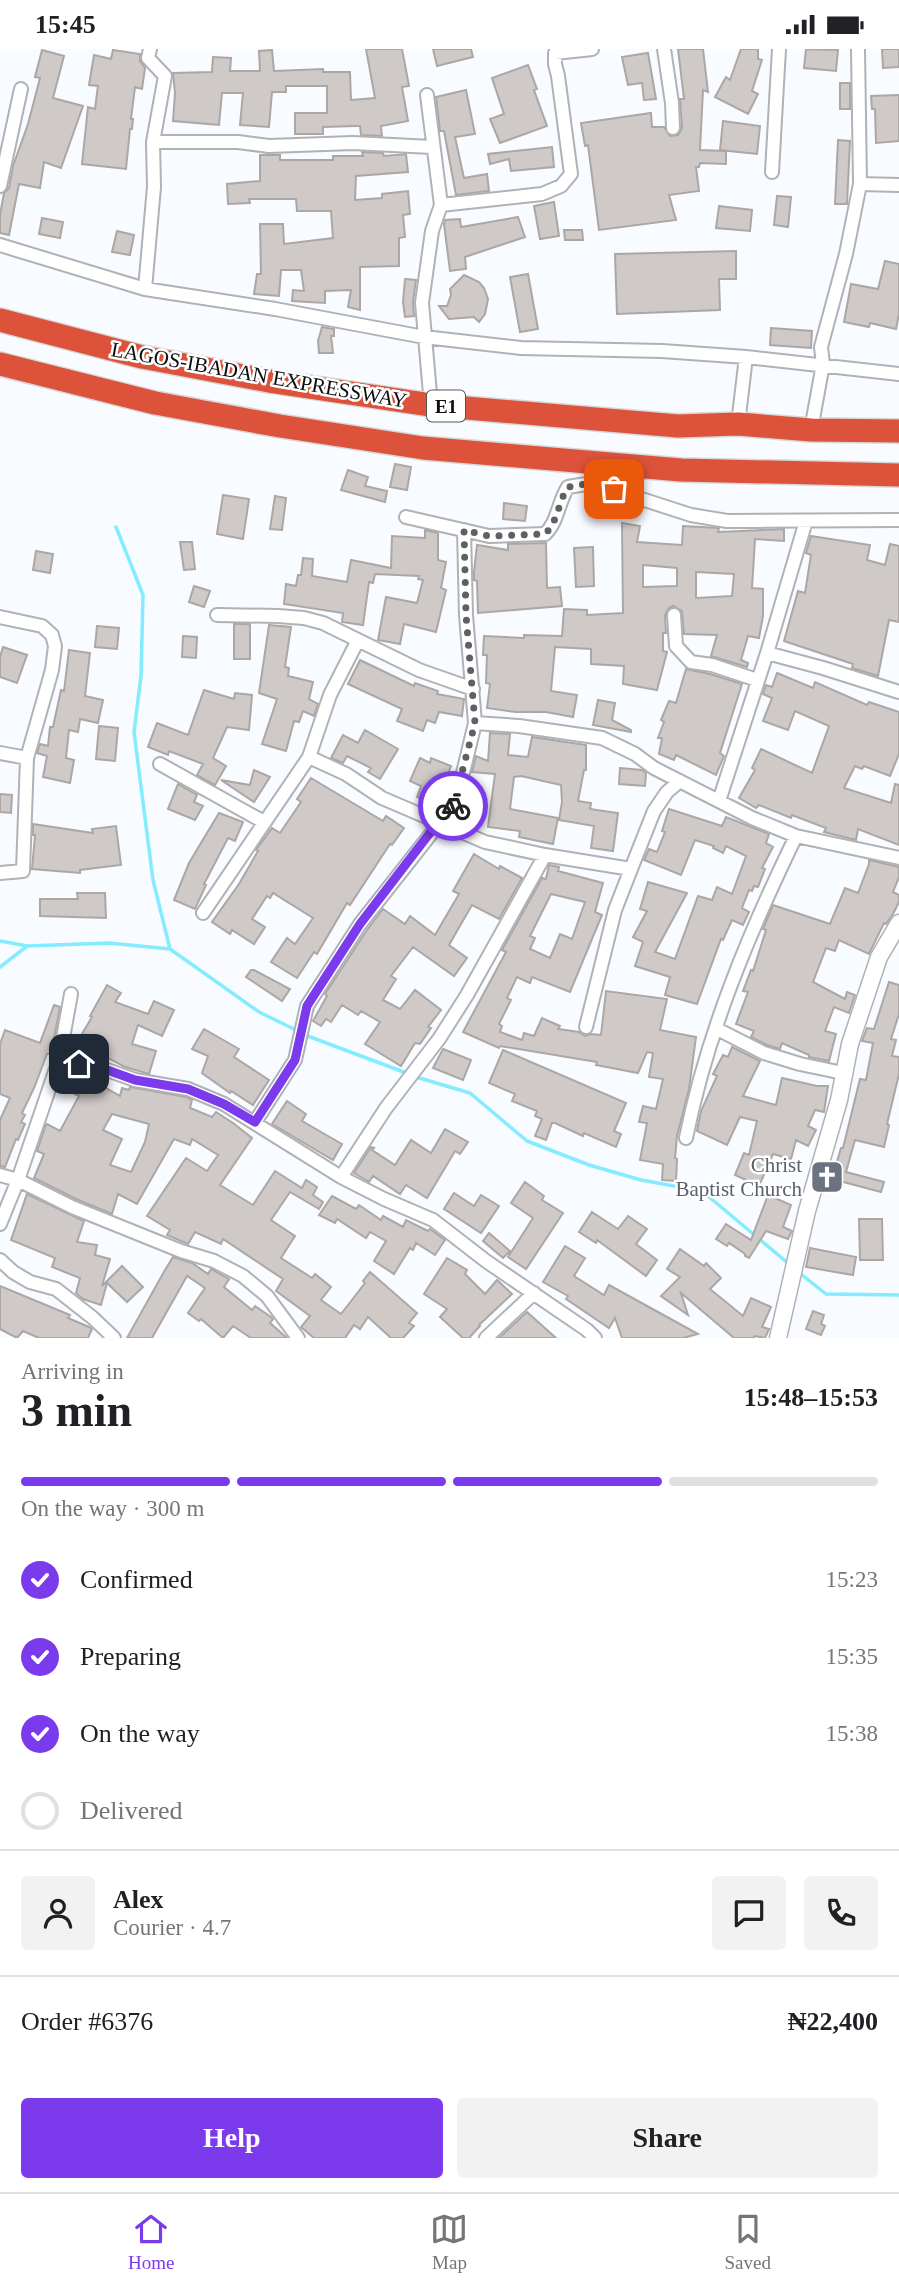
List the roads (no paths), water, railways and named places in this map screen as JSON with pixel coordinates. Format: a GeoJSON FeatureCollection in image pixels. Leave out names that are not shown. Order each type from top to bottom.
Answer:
{"type":"FeatureCollection","features":[{"type":"Feature","properties":{"kind":"highway","name":"LAGOS-IBADAN EXPRESSWAY"},"geometry":{"type":"LineString","coordinates":[[0,320],[142,357],[269,381],[431,405],[678,426],[738,424],[811,430],[899,431]]}},
{"type":"Feature","properties":{"kind":"highway","name":"LAGOS-IBADAN EXPRESSWAY"},"geometry":{"type":"LineString","coordinates":[[0,364],[155,403],[423,448],[681,470],[899,475]]}},
{"type":"Feature","properties":{"kind":"street"},"geometry":{"type":"LineString","coordinates":[[145,289],[154,187],[153,142],[165,76],[148,58],[149,49]]}},
{"type":"Feature","properties":{"kind":"street"},"geometry":{"type":"LineString","coordinates":[[441,205],[542,194],[561,186],[571,174],[555,53],[592,49]]}},
{"type":"Feature","properties":{"kind":"street"},"geometry":{"type":"LineString","coordinates":[[664,49],[673,128]]}},
{"type":"Feature","properties":{"kind":"street"},"geometry":{"type":"LineString","coordinates":[[772,171],[779,49]]}},
{"type":"Feature","properties":{"kind":"street"},"geometry":{"type":"LineString","coordinates":[[811,430],[823,364],[821,347],[846,254],[860,184],[858,49]]}},
{"type":"Feature","properties":{"kind":"street"},"geometry":{"type":"LineString","coordinates":[[0,186],[21,89]]}},
{"type":"Feature","properties":{"kind":"street"},"geometry":{"type":"LineString","coordinates":[[426,95],[441,205],[432,232],[422,303],[431,405]]}},
{"type":"Feature","properties":{"kind":"street"},"geometry":{"type":"LineString","coordinates":[[153,142],[238,142],[269,146],[353,143],[432,147]]}},
{"type":"Feature","properties":{"kind":"street"},"geometry":{"type":"LineString","coordinates":[[860,184],[899,185]]}},
{"type":"Feature","properties":{"kind":"street"},"geometry":{"type":"LineString","coordinates":[[0,245],[145,289],[275,309],[424,337],[521,348],[662,351],[746,357],[899,374]]}},
{"type":"Feature","properties":{"kind":"street"},"geometry":{"type":"LineString","coordinates":[[738,424],[746,357]]}},
{"type":"Feature","properties":{"kind":"street"},"geometry":{"type":"LineString","coordinates":[[406,517],[489,536],[545,534],[552,527],[562,496],[568,487],[592,483],[691,515],[726,521],[899,520]]}},
{"type":"Feature","properties":{"kind":"street"},"geometry":{"type":"LineString","coordinates":[[719,801],[806,521]]}},
{"type":"Feature","properties":{"kind":"street"},"geometry":{"type":"LineString","coordinates":[[255,1122],[291,1067],[307,1006],[360,924],[456,802],[475,723],[466,615],[464,530]]}},
{"type":"Feature","properties":{"kind":"street"},"geometry":{"type":"LineString","coordinates":[[217,615],[304,618],[323,623],[419,670],[473,689]]}},
{"type":"Feature","properties":{"kind":"street"},"geometry":{"type":"LineString","coordinates":[[674,615],[676,646],[691,662],[712,665],[757,680]]}},
{"type":"Feature","properties":{"kind":"street"},"geometry":{"type":"LineString","coordinates":[[0,617],[42,626],[52,635],[55,646],[52,670],[27,758],[23,871],[0,873]]}},
{"type":"Feature","properties":{"kind":"street"},"geometry":{"type":"LineString","coordinates":[[203,913],[309,757],[331,695],[358,640]]}},
{"type":"Feature","properties":{"kind":"street"},"geometry":{"type":"LineString","coordinates":[[767,653],[899,692]]}},
{"type":"Feature","properties":{"kind":"street"},"geometry":{"type":"LineString","coordinates":[[475,723],[519,726],[601,738],[752,818],[796,836],[899,858]]}},
{"type":"Feature","properties":{"kind":"street"},"geometry":{"type":"LineString","coordinates":[[0,753],[27,758]]}},
{"type":"Feature","properties":{"kind":"street"},"geometry":{"type":"LineString","coordinates":[[309,757],[346,774],[382,798],[485,842],[631,869]]}},
{"type":"Feature","properties":{"kind":"street"},"geometry":{"type":"LineString","coordinates":[[160,764],[264,822]]}},
{"type":"Feature","properties":{"kind":"street"},"geometry":{"type":"LineString","coordinates":[[586,1027],[615,910],[654,811],[667,792],[680,781]]}},
{"type":"Feature","properties":{"kind":"street"},"geometry":{"type":"LineString","coordinates":[[686,1138],[696,1089],[740,961],[796,836]]}},
{"type":"Feature","properties":{"kind":"street"},"geometry":{"type":"LineString","coordinates":[[341,1178],[386,1108],[439,1038],[467,995],[545,855]]}},
{"type":"Feature","properties":{"kind":"street"},"geometry":{"type":"LineString","coordinates":[[778,1338],[807,1211],[839,1100],[843,1073],[879,957],[898,925]]}},
{"type":"Feature","properties":{"kind":"street"},"geometry":{"type":"LineString","coordinates":[[0,1224],[59,1060],[71,994]]}},
{"type":"Feature","properties":{"kind":"street"},"geometry":{"type":"LineString","coordinates":[[717,1029],[764,1053],[843,1073]]}},
{"type":"Feature","properties":{"kind":"street"},"geometry":{"type":"LineString","coordinates":[[59,1060],[99,1067],[135,1080],[188,1089],[224,1104],[341,1178],[433,1220],[595,1338]]}},
{"type":"Feature","properties":{"kind":"street"},"geometry":{"type":"LineString","coordinates":[[0,1175],[18,1180],[72,1207],[181,1251],[214,1261],[243,1276],[267,1296],[298,1338]]}},
{"type":"Feature","properties":{"kind":"street"},"geometry":{"type":"LineString","coordinates":[[0,1260],[30,1282],[55,1289],[114,1338]]}},
{"type":"Feature","properties":{"kind":"street"},"geometry":{"type":"LineString","coordinates":[[486,1338],[534,1293]]}},
{"type":"Feature","properties":{"kind":"waterway"},"geometry":{"type":"LineString","coordinates":[[116,527],[143,595],[141,676],[134,732],[153,880],[170,949]]}},
{"type":"Feature","properties":{"kind":"waterway"},"geometry":{"type":"LineString","coordinates":[[0,941],[27,946],[109,943],[170,949],[259,1012],[298,1031]]}},
{"type":"Feature","properties":{"kind":"waterway"},"geometry":{"type":"LineString","coordinates":[[0,967],[26,947]]}},
{"type":"Feature","properties":{"kind":"waterway"},"geometry":{"type":"LineString","coordinates":[[305,1035],[409,1074]]}},
{"type":"Feature","properties":{"kind":"waterway"},"geometry":{"type":"LineString","coordinates":[[416,1077],[470,1093],[527,1141],[589,1165],[641,1180],[702,1191],[789,1264]]}},
{"type":"Feature","properties":{"kind":"waterway"},"geometry":{"type":"LineString","coordinates":[[797,1271],[826,1294],[899,1295]]}},
{"type":"Feature","properties":{"kind":"place","name":"Christ Baptist Church"},"geometry":{"type":"Point","coordinates":[827,1177]}}]}
